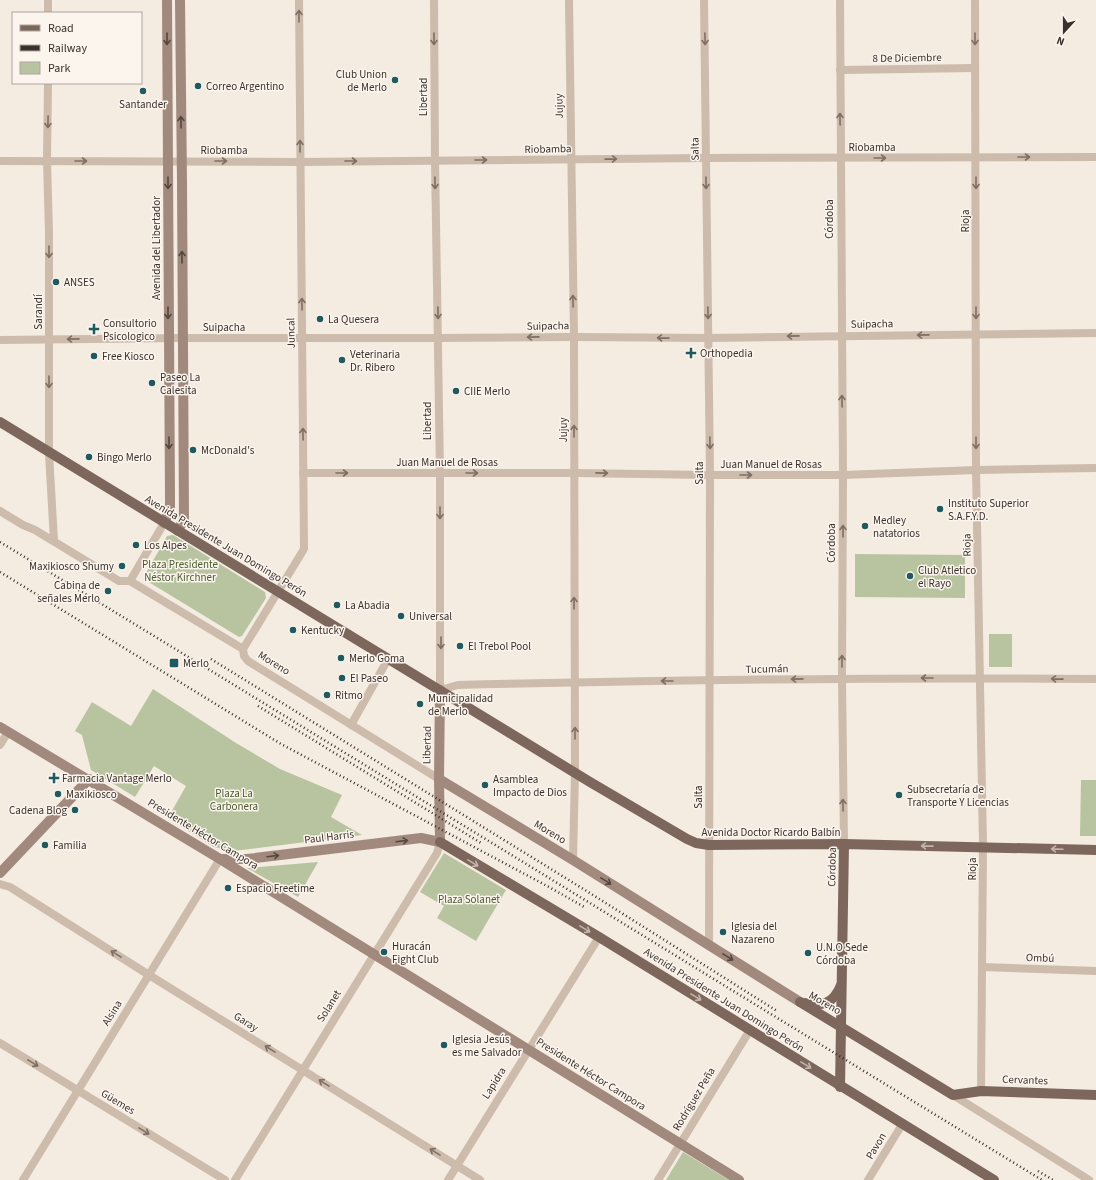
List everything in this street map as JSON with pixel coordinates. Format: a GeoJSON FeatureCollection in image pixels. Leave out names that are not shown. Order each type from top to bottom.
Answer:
{"type":"FeatureCollection","features":[{"type":"Feature","properties":{"kind":"main road","name":"Avenida del Libertador"},"geometry":{"type":"LineString","coordinates":[[164,523],[170,509],[167,0]]}},
{"type":"Feature","properties":{"kind":"main road"},"geometry":{"type":"LineString","coordinates":[[178,531],[184,518],[180,0]]}},
{"type":"Feature","properties":{"kind":"main road","name":"Avenida Presidente Juan Domingo Perón"},"geometry":{"type":"LineString","coordinates":[[0,422],[440,690]]}},
{"type":"Feature","properties":{"kind":"main road","name":"Avenida Doctor Ricardo Balbín"},"geometry":{"type":"LineString","coordinates":[[440,690],[696,843],[709,846],[844,844],[983,846],[1096,850]]}},
{"type":"Feature","properties":{"kind":"main road","name":"Libertad"},"geometry":{"type":"LineString","coordinates":[[440,690],[440,842]]}},
{"type":"Feature","properties":{"kind":"main road","name":"Presidente Héctor Campora"},"geometry":{"type":"LineString","coordinates":[[4,730],[89,779],[220,859],[739,1180]]}},
{"type":"Feature","properties":{"kind":"main road"},"geometry":{"type":"LineString","coordinates":[[0,873],[89,779]]}},
{"type":"Feature","properties":{"kind":"main road","name":"Moreno"},"geometry":{"type":"LineString","coordinates":[[439,779],[573,860],[952,1095]]}},
{"type":"Feature","properties":{"kind":"main road","name":"Paul Harris"},"geometry":{"type":"LineString","coordinates":[[220,859],[247,859],[421,838],[440,842]]}},
{"type":"Feature","properties":{"kind":"main road","name":"Avenida Presidente Juan Domingo Perón"},"geometry":{"type":"LineString","coordinates":[[440,842],[599,937],[840,1087],[994,1180]]}},
{"type":"Feature","properties":{"kind":"main road","name":"Córdoba"},"geometry":{"type":"LineString","coordinates":[[840,1087],[844,844]]}},
{"type":"Feature","properties":{"kind":"main road"},"geometry":{"type":"LineString","coordinates":[[800,1002],[814,1005],[827,1003],[837,995],[842,984]]}},
{"type":"Feature","properties":{"kind":"main road","name":"Cervantes"},"geometry":{"type":"LineString","coordinates":[[952,1095],[981,1090],[1096,1095]]}},
{"type":"Feature","properties":{"kind":"street"},"geometry":{"type":"LineString","coordinates":[[48,0],[48,12]]}},
{"type":"Feature","properties":{"kind":"street","name":"Juncal"},"geometry":{"type":"LineString","coordinates":[[243,649],[304,549],[299,0]]}},
{"type":"Feature","properties":{"kind":"street","name":"Libertad"},"geometry":{"type":"LineString","coordinates":[[434,0],[435,160],[439,338],[440,690]]}},
{"type":"Feature","properties":{"kind":"street","name":"Jujuy"},"geometry":{"type":"LineString","coordinates":[[569,0],[574,337],[575,772],[573,860]]}},
{"type":"Feature","properties":{"kind":"street","name":"Salta"},"geometry":{"type":"LineString","coordinates":[[704,0],[710,475],[708,945]]}},
{"type":"Feature","properties":{"kind":"street","name":"Córdoba"},"geometry":{"type":"LineString","coordinates":[[840,0],[843,475],[842,678],[844,844]]}},
{"type":"Feature","properties":{"kind":"street","name":"Rioja"},"geometry":{"type":"LineString","coordinates":[[975,0],[976,470],[983,846],[981,1090]]}},
{"type":"Feature","properties":{"kind":"street","name":"8 De Diciembre"},"geometry":{"type":"LineString","coordinates":[[840,70],[975,68]]}},
{"type":"Feature","properties":{"kind":"street","name":"Sarandí"},"geometry":{"type":"LineString","coordinates":[[48,84],[49,453],[54,541]]}},
{"type":"Feature","properties":{"kind":"street","name":"Riobamba"},"geometry":{"type":"LineString","coordinates":[[0,160],[300,162],[706,158],[1096,157]]}},
{"type":"Feature","properties":{"kind":"street","name":"Suipacha"},"geometry":{"type":"LineString","coordinates":[[0,340],[168,338],[709,338],[841,335],[1096,333]]}},
{"type":"Feature","properties":{"kind":"street","name":"Juan Manuel de Rosas"},"geometry":{"type":"LineString","coordinates":[[303,473],[843,475],[976,470],[1096,468]]}},
{"type":"Feature","properties":{"kind":"street","name":"Moreno"},"geometry":{"type":"LineString","coordinates":[[0,512],[54,541],[119,581],[130,581],[243,649],[244,656],[248,661],[439,779]]}},
{"type":"Feature","properties":{"kind":"street","name":"Avenida del Libertador"},"geometry":{"type":"LineString","coordinates":[[130,581],[164,523]]}},
{"type":"Feature","properties":{"kind":"street"},"geometry":{"type":"LineString","coordinates":[[351,725],[388,659]]}},
{"type":"Feature","properties":{"kind":"street","name":"Tucumán"},"geometry":{"type":"LineString","coordinates":[[440,690],[458,684],[574,682],[842,678],[1096,679]]}},
{"type":"Feature","properties":{"kind":"street"},"geometry":{"type":"LineString","coordinates":[[0,745],[4,730]]}},
{"type":"Feature","properties":{"kind":"street","name":"Solanet"},"geometry":{"type":"LineString","coordinates":[[235,1180],[437,853],[440,842]]}},
{"type":"Feature","properties":{"kind":"street","name":"Alsina"},"geometry":{"type":"LineString","coordinates":[[23,1180],[220,859]]}},
{"type":"Feature","properties":{"kind":"street","name":"Garay"},"geometry":{"type":"LineString","coordinates":[[0,884],[10,887],[480,1180]]}},
{"type":"Feature","properties":{"kind":"street","name":"Lapidra"},"geometry":{"type":"LineString","coordinates":[[448,1180],[599,937]]}},
{"type":"Feature","properties":{"kind":"street","name":"Ombú"},"geometry":{"type":"LineString","coordinates":[[982,967],[1096,971]]}},
{"type":"Feature","properties":{"kind":"street","name":"Rodríguez Peña"},"geometry":{"type":"LineString","coordinates":[[658,1180],[750,1030]]}},
{"type":"Feature","properties":{"kind":"street","name":"Güemes"},"geometry":{"type":"LineString","coordinates":[[0,1043],[225,1180]]}},
{"type":"Feature","properties":{"kind":"street","name":"Moreno"},"geometry":{"type":"LineString","coordinates":[[952,1095],[1089,1180]]}},
{"type":"Feature","properties":{"kind":"street","name":"Pavon"},"geometry":{"type":"LineString","coordinates":[[868,1180],[903,1124]]}},
{"type":"Feature","properties":{"kind":"green space","name":"Plaza Presidente Néstor Kirchner"},"geometry":{"type":"Polygon","coordinates":[[[173,535],[265,592],[266,598],[242,636],[239,637],[147,581],[145,575],[167,536],[173,535]]]}},
{"type":"Feature","properties":{"kind":"green space","name":"Club Atletico el Rayo"},"geometry":{"type":"Polygon","coordinates":[[[855,554],[965,555],[965,598],[855,597],[855,554]]]}},
{"type":"Feature","properties":{"kind":"green space"},"geometry":{"type":"Polygon","coordinates":[[[989,634],[1012,634],[1012,667],[989,667],[989,634]]]}},
{"type":"Feature","properties":{"kind":"green space","name":"Plaza La Carbonera"},"geometry":{"type":"Polygon","coordinates":[[[153,689],[236,743],[280,769],[342,795],[331,817],[362,835],[233,851],[214,847],[168,818],[186,786],[154,766],[135,797],[91,770],[82,735],[75,731],[92,702],[131,726],[153,689]]]}},
{"type":"Feature","properties":{"kind":"green space"},"geometry":{"type":"Polygon","coordinates":[[[1081,780],[1096,780],[1096,836],[1080,836],[1081,780]]]}},
{"type":"Feature","properties":{"kind":"green space","name":"Plaza Solanet"},"geometry":{"type":"Polygon","coordinates":[[[444,853],[506,890],[476,941],[437,918],[444,906],[420,892],[444,853]]]}},
{"type":"Feature","properties":{"kind":"green space"},"geometry":{"type":"Polygon","coordinates":[[[318,862],[298,897],[247,868],[318,862]]]}},
{"type":"Feature","properties":{"kind":"green space"},"geometry":{"type":"Polygon","coordinates":[[[683,1152],[729,1180],[666,1180],[683,1152]]]}},
{"type":"Feature","properties":{"kind":"railway"},"geometry":{"type":"LineString","coordinates":[[0,542],[1042,1180]]}},
{"type":"Feature","properties":{"kind":"railway"},"geometry":{"type":"LineString","coordinates":[[0,572],[281,744],[586,908]]}},
{"type":"Feature","properties":{"kind":"railway"},"geometry":{"type":"LineString","coordinates":[[211,659],[593,895],[777,1011]]}},
{"type":"Feature","properties":{"kind":"railway"},"geometry":{"type":"LineString","coordinates":[[258,706],[481,843]]}},
{"type":"Feature","properties":{"kind":"railway"},"geometry":{"type":"LineString","coordinates":[[1038,1171],[1053,1180]]}},
{"type":"Feature","properties":{"kind":"place","name":"Club Union de Merlo"},"geometry":{"type":"Point","coordinates":[395,80]}},
{"type":"Feature","properties":{"kind":"place","name":"Correo Argentino"},"geometry":{"type":"Point","coordinates":[198,86]}},
{"type":"Feature","properties":{"kind":"place","name":"Santander"},"geometry":{"type":"Point","coordinates":[143,91]}},
{"type":"Feature","properties":{"kind":"place","name":"ANSES"},"geometry":{"type":"Point","coordinates":[56,282]}},
{"type":"Feature","properties":{"kind":"place","name":"La Quesera"},"geometry":{"type":"Point","coordinates":[320,319]}},
{"type":"Feature","properties":{"kind":"place","name":"Consultorio Psicologico"},"geometry":{"type":"Point","coordinates":[94,329]}},
{"type":"Feature","properties":{"kind":"place","name":"Orthopedia"},"geometry":{"type":"Point","coordinates":[691,353]}},
{"type":"Feature","properties":{"kind":"place","name":"Free Kiosco"},"geometry":{"type":"Point","coordinates":[94,356]}},
{"type":"Feature","properties":{"kind":"place","name":"Veterinaria Dr. Ribero"},"geometry":{"type":"Point","coordinates":[342,360]}},
{"type":"Feature","properties":{"kind":"place","name":"Paseo La Calesita"},"geometry":{"type":"Point","coordinates":[152,383]}},
{"type":"Feature","properties":{"kind":"place","name":"CIIE Merlo"},"geometry":{"type":"Point","coordinates":[456,391]}},
{"type":"Feature","properties":{"kind":"place","name":"McDonald's"},"geometry":{"type":"Point","coordinates":[193,450]}},
{"type":"Feature","properties":{"kind":"place","name":"Bingo Merlo"},"geometry":{"type":"Point","coordinates":[89,457]}},
{"type":"Feature","properties":{"kind":"place","name":"Instituto Superior S.A.F.Y.D."},"geometry":{"type":"Point","coordinates":[940,509]}},
{"type":"Feature","properties":{"kind":"place","name":"Medley natatorios"},"geometry":{"type":"Point","coordinates":[865,526]}},
{"type":"Feature","properties":{"kind":"place","name":"Los Alpes"},"geometry":{"type":"Point","coordinates":[136,545]}},
{"type":"Feature","properties":{"kind":"place","name":"Maxikiosco Shumy"},"geometry":{"type":"Point","coordinates":[122,566]}},
{"type":"Feature","properties":{"kind":"place","name":"Club Atletico el Rayo"},"geometry":{"type":"Point","coordinates":[910,576]}},
{"type":"Feature","properties":{"kind":"place","name":"Cabina de señales Merlo"},"geometry":{"type":"Point","coordinates":[108,591]}},
{"type":"Feature","properties":{"kind":"place","name":"La Abadia"},"geometry":{"type":"Point","coordinates":[337,605]}},
{"type":"Feature","properties":{"kind":"place","name":"Universal"},"geometry":{"type":"Point","coordinates":[401,616]}},
{"type":"Feature","properties":{"kind":"place","name":"Kentucky"},"geometry":{"type":"Point","coordinates":[293,630]}},
{"type":"Feature","properties":{"kind":"place","name":"El Trebol Pool"},"geometry":{"type":"Point","coordinates":[460,646]}},
{"type":"Feature","properties":{"kind":"place","name":"Merlo Goma"},"geometry":{"type":"Point","coordinates":[341,658]}},
{"type":"Feature","properties":{"kind":"place","name":"Merlo"},"geometry":{"type":"Point","coordinates":[174,663]}},
{"type":"Feature","properties":{"kind":"place","name":"El Paseo"},"geometry":{"type":"Point","coordinates":[342,678]}},
{"type":"Feature","properties":{"kind":"place","name":"Ritmo"},"geometry":{"type":"Point","coordinates":[327,695]}},
{"type":"Feature","properties":{"kind":"place","name":"Municipalidad de Merlo"},"geometry":{"type":"Point","coordinates":[420,704]}},
{"type":"Feature","properties":{"kind":"place","name":"Farmacia Vantage Merlo"},"geometry":{"type":"Point","coordinates":[54,778]}},
{"type":"Feature","properties":{"kind":"place","name":"Asamblea Impacto de Dios"},"geometry":{"type":"Point","coordinates":[485,785]}},
{"type":"Feature","properties":{"kind":"place","name":"Maxikiosco"},"geometry":{"type":"Point","coordinates":[58,794]}},
{"type":"Feature","properties":{"kind":"place","name":"Subsecretaría de Transporte Y Licencias"},"geometry":{"type":"Point","coordinates":[899,795]}},
{"type":"Feature","properties":{"kind":"place","name":"Cadena Blog"},"geometry":{"type":"Point","coordinates":[75,810]}},
{"type":"Feature","properties":{"kind":"place","name":"Familia"},"geometry":{"type":"Point","coordinates":[45,845]}},
{"type":"Feature","properties":{"kind":"place","name":"Espacio Freetime"},"geometry":{"type":"Point","coordinates":[228,888]}},
{"type":"Feature","properties":{"kind":"place","name":"Iglesia del Nazareno"},"geometry":{"type":"Point","coordinates":[723,932]}},
{"type":"Feature","properties":{"kind":"place","name":"Huracán Fight Club"},"geometry":{"type":"Point","coordinates":[384,952]}},
{"type":"Feature","properties":{"kind":"place","name":"U.N.O Sede Córdoba"},"geometry":{"type":"Point","coordinates":[808,953]}},
{"type":"Feature","properties":{"kind":"place","name":"Iglesia Jesús es me Salvador"},"geometry":{"type":"Point","coordinates":[444,1045]}}]}
